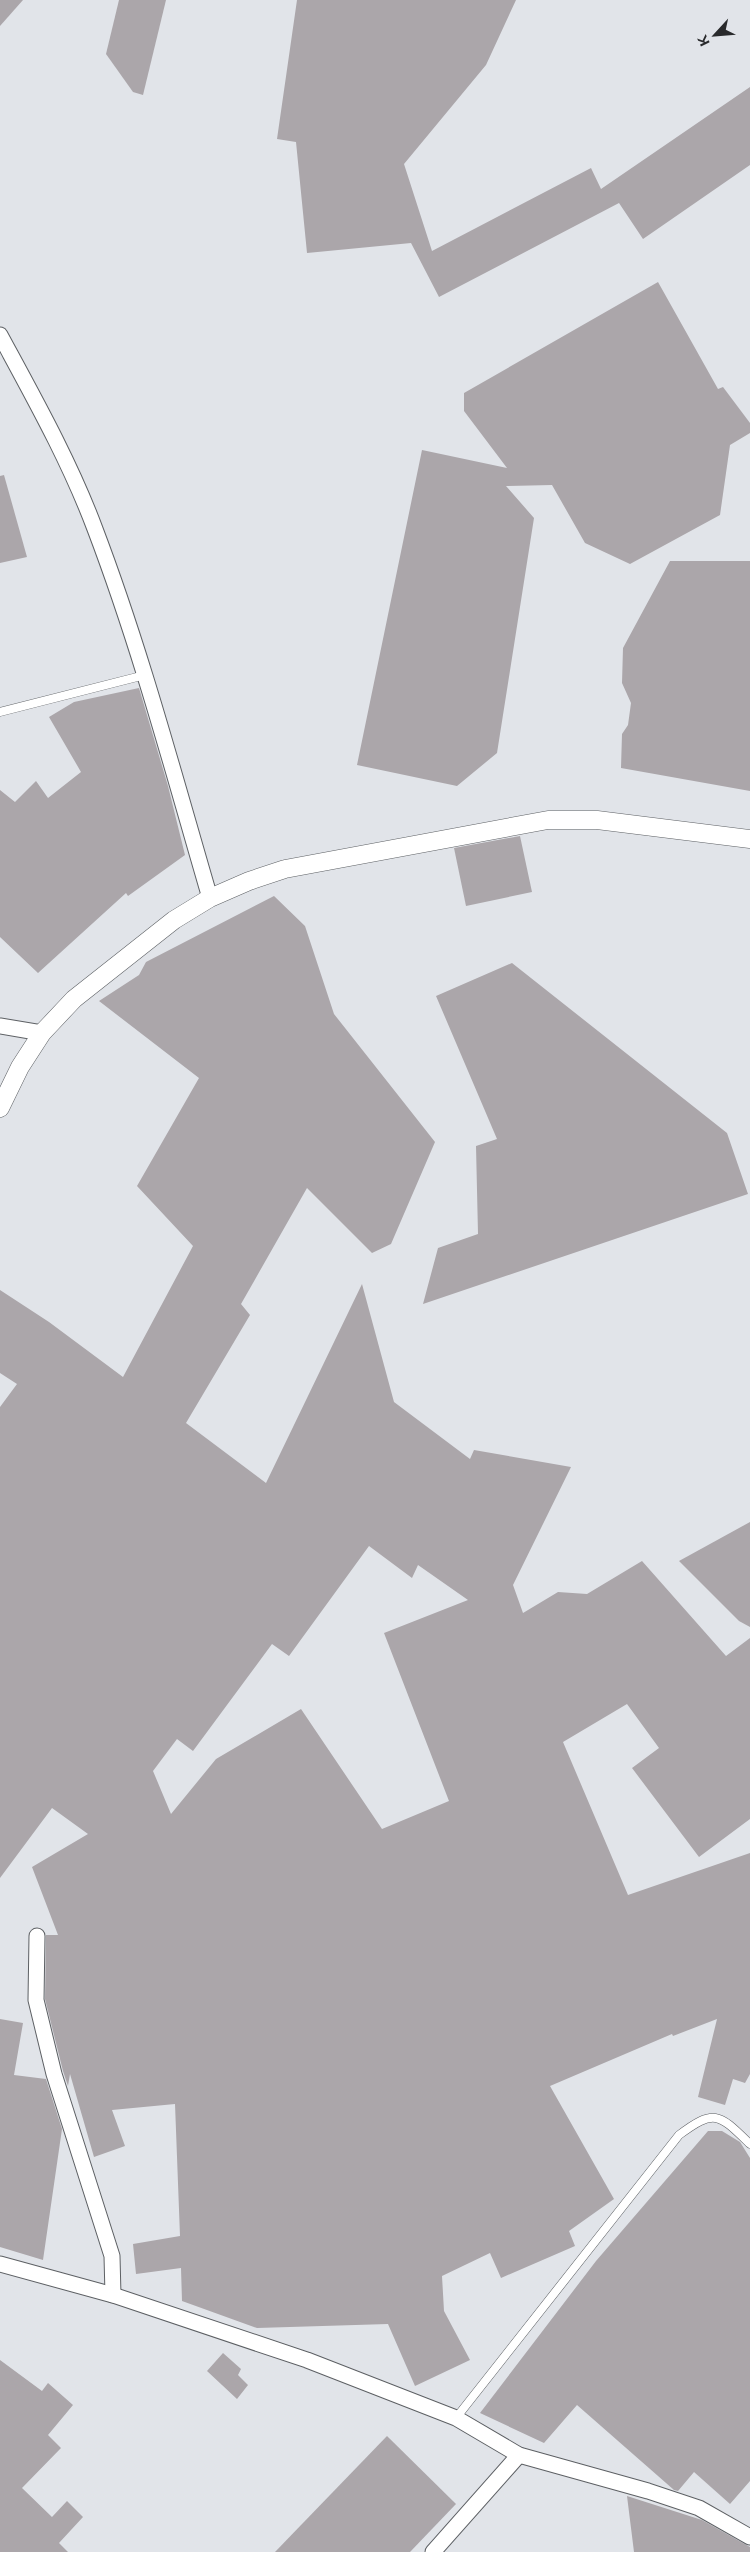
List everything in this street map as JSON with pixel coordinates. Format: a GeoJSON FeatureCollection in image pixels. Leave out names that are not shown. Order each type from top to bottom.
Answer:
{"type":"FeatureCollection","features":[{"type":"Feature","properties":{"kind":"street"},"geometry":{"type":"LineString","coordinates":[[0,335],[38,403],[95,528],[145,675],[210,898]]}},
{"type":"Feature","properties":{"kind":"street"},"geometry":{"type":"LineString","coordinates":[[0,1108],[20,1067],[42,1033],[74,999],[174,920],[210,898],[249,881],[285,869],[548,820],[597,820],[750,839]]}},
{"type":"Feature","properties":{"kind":"street"},"geometry":{"type":"LineString","coordinates":[[0,1026],[42,1033]]}},
{"type":"Feature","properties":{"kind":"street"},"geometry":{"type":"LineString","coordinates":[[36,1936],[36,2000],[54,2074],[112,2256],[114,2295]]}},
{"type":"Feature","properties":{"kind":"street"},"geometry":{"type":"LineString","coordinates":[[0,2264],[114,2295],[307,2360],[456,2418],[520,2454],[648,2491],[699,2508],[750,2537]]}},
{"type":"Feature","properties":{"kind":"street"},"geometry":{"type":"LineString","coordinates":[[433,2552],[520,2454]]}},
{"type":"Feature","properties":{"kind":"lane"},"geometry":{"type":"LineString","coordinates":[[0,712],[145,675]]}},
{"type":"Feature","properties":{"kind":"lane"},"geometry":{"type":"LineString","coordinates":[[456,2418],[679,2135],[699,2120],[713,2116],[722,2120],[750,2144]]}},
{"type":"Feature","properties":{"kind":"building"},"geometry":{"type":"Polygon","coordinates":[[[0,0],[23,0],[0,26],[0,0]]]}},
{"type":"Feature","properties":{"kind":"building"},"geometry":{"type":"Polygon","coordinates":[[[119,0],[166,0],[143,95],[133,92],[106,54],[119,0]]]}},
{"type":"Feature","properties":{"kind":"building"},"geometry":{"type":"Polygon","coordinates":[[[297,0],[516,0],[486,65],[404,164],[432,251],[591,168],[601,189],[750,87],[750,165],[643,239],[619,203],[439,297],[411,243],[307,253],[296,142],[277,139],[297,0]]]}},
{"type":"Feature","properties":{"kind":"building"},"geometry":{"type":"Polygon","coordinates":[[[658,282],[718,389],[723,387],[750,423],[750,433],[730,445],[720,515],[630,564],[585,543],[552,485],[506,486],[534,518],[497,753],[457,786],[357,765],[422,450],[507,468],[464,411],[464,393],[658,282]]]}},
{"type":"Feature","properties":{"kind":"building"},"geometry":{"type":"Polygon","coordinates":[[[4,475],[27,557],[0,563],[0,476],[4,475]]]}},
{"type":"Feature","properties":{"kind":"building"},"geometry":{"type":"Polygon","coordinates":[[[670,561],[750,561],[750,791],[621,768],[622,734],[628,725],[631,703],[622,683],[623,648],[670,561]]]}},
{"type":"Feature","properties":{"kind":"building"},"geometry":{"type":"Polygon","coordinates":[[[139,688],[168,786],[185,855],[128,896],[126,893],[38,973],[0,937],[0,790],[15,802],[36,781],[48,798],[81,772],[49,717],[74,702],[139,688]]]}},
{"type":"Feature","properties":{"kind":"building"},"geometry":{"type":"Polygon","coordinates":[[[520,836],[532,892],[466,906],[454,848],[520,836]]]}},
{"type":"Feature","properties":{"kind":"building"},"geometry":{"type":"Polygon","coordinates":[[[274,896],[305,926],[334,1014],[435,1142],[391,1244],[372,1253],[307,1188],[241,1304],[250,1315],[186,1423],[266,1483],[362,1284],[394,1402],[470,1459],[474,1450],[571,1467],[513,1585],[523,1613],[558,1592],[587,1594],[642,1561],[726,1656],[750,1638],[750,1819],[699,1857],[632,1768],[659,1748],[627,1704],[563,1742],[628,1895],[750,1853],[750,2074],[745,2083],[733,2079],[725,2105],[698,2097],[717,2019],[673,2036],[672,2034],[550,2086],[614,2199],[569,2231],[575,2246],[501,2278],[490,2253],[442,2276],[444,2311],[470,2360],[415,2386],[388,2324],[257,2328],[182,2301],[181,2268],[136,2274],[133,2244],[180,2236],[175,2104],[112,2110],[125,2146],[94,2157],[70,2074],[68,2086],[63,2071],[45,1999],[46,1935],[58,1935],[32,1867],[88,1834],[52,1808],[0,1878],[0,1407],[17,1384],[0,1373],[0,1290],[49,1322],[123,1377],[193,1246],[137,1186],[199,1078],[99,1001],[139,975],[146,962],[274,896]],[[369,1546],[289,1656],[272,1644],[193,1751],[177,1739],[153,1771],[171,1814],[216,1759],[301,1709],[382,1829],[449,1801],[384,1633],[468,1600],[418,1565],[412,1578],[369,1546]]]}},
{"type":"Feature","properties":{"kind":"building"},"geometry":{"type":"Polygon","coordinates":[[[512,963],[727,1133],[748,1194],[423,1304],[438,1248],[478,1234],[476,1146],[497,1139],[436,996],[512,963]]]}},
{"type":"Feature","properties":{"kind":"building"},"geometry":{"type":"Polygon","coordinates":[[[750,1522],[750,1627],[739,1621],[679,1561],[750,1522]]]}},
{"type":"Feature","properties":{"kind":"building"},"geometry":{"type":"Polygon","coordinates":[[[0,2019],[23,2023],[14,2075],[46,2079],[62,2129],[43,2260],[0,2247],[0,2019]]]}},
{"type":"Feature","properties":{"kind":"building"},"geometry":{"type":"Polygon","coordinates":[[[708,2131],[722,2131],[740,2142],[750,2158],[750,2481],[730,2504],[694,2472],[678,2491],[674,2490],[577,2405],[544,2443],[480,2413],[596,2261],[708,2131]]]}},
{"type":"Feature","properties":{"kind":"building"},"geometry":{"type":"Polygon","coordinates":[[[223,2353],[241,2369],[238,2375],[248,2385],[237,2399],[207,2371],[223,2353]]]}},
{"type":"Feature","properties":{"kind":"building"},"geometry":{"type":"Polygon","coordinates":[[[0,2360],[42,2391],[48,2383],[73,2405],[48,2435],[61,2448],[22,2488],[52,2517],[67,2501],[83,2517],[59,2543],[68,2552],[0,2552],[0,2360]]]}},
{"type":"Feature","properties":{"kind":"building"},"geometry":{"type":"Polygon","coordinates":[[[387,2436],[456,2504],[410,2552],[275,2552],[387,2436]]]}},
{"type":"Feature","properties":{"kind":"building"},"geometry":{"type":"Polygon","coordinates":[[[627,2496],[702,2520],[750,2547],[750,2552],[634,2552],[627,2496]]]}}]}
